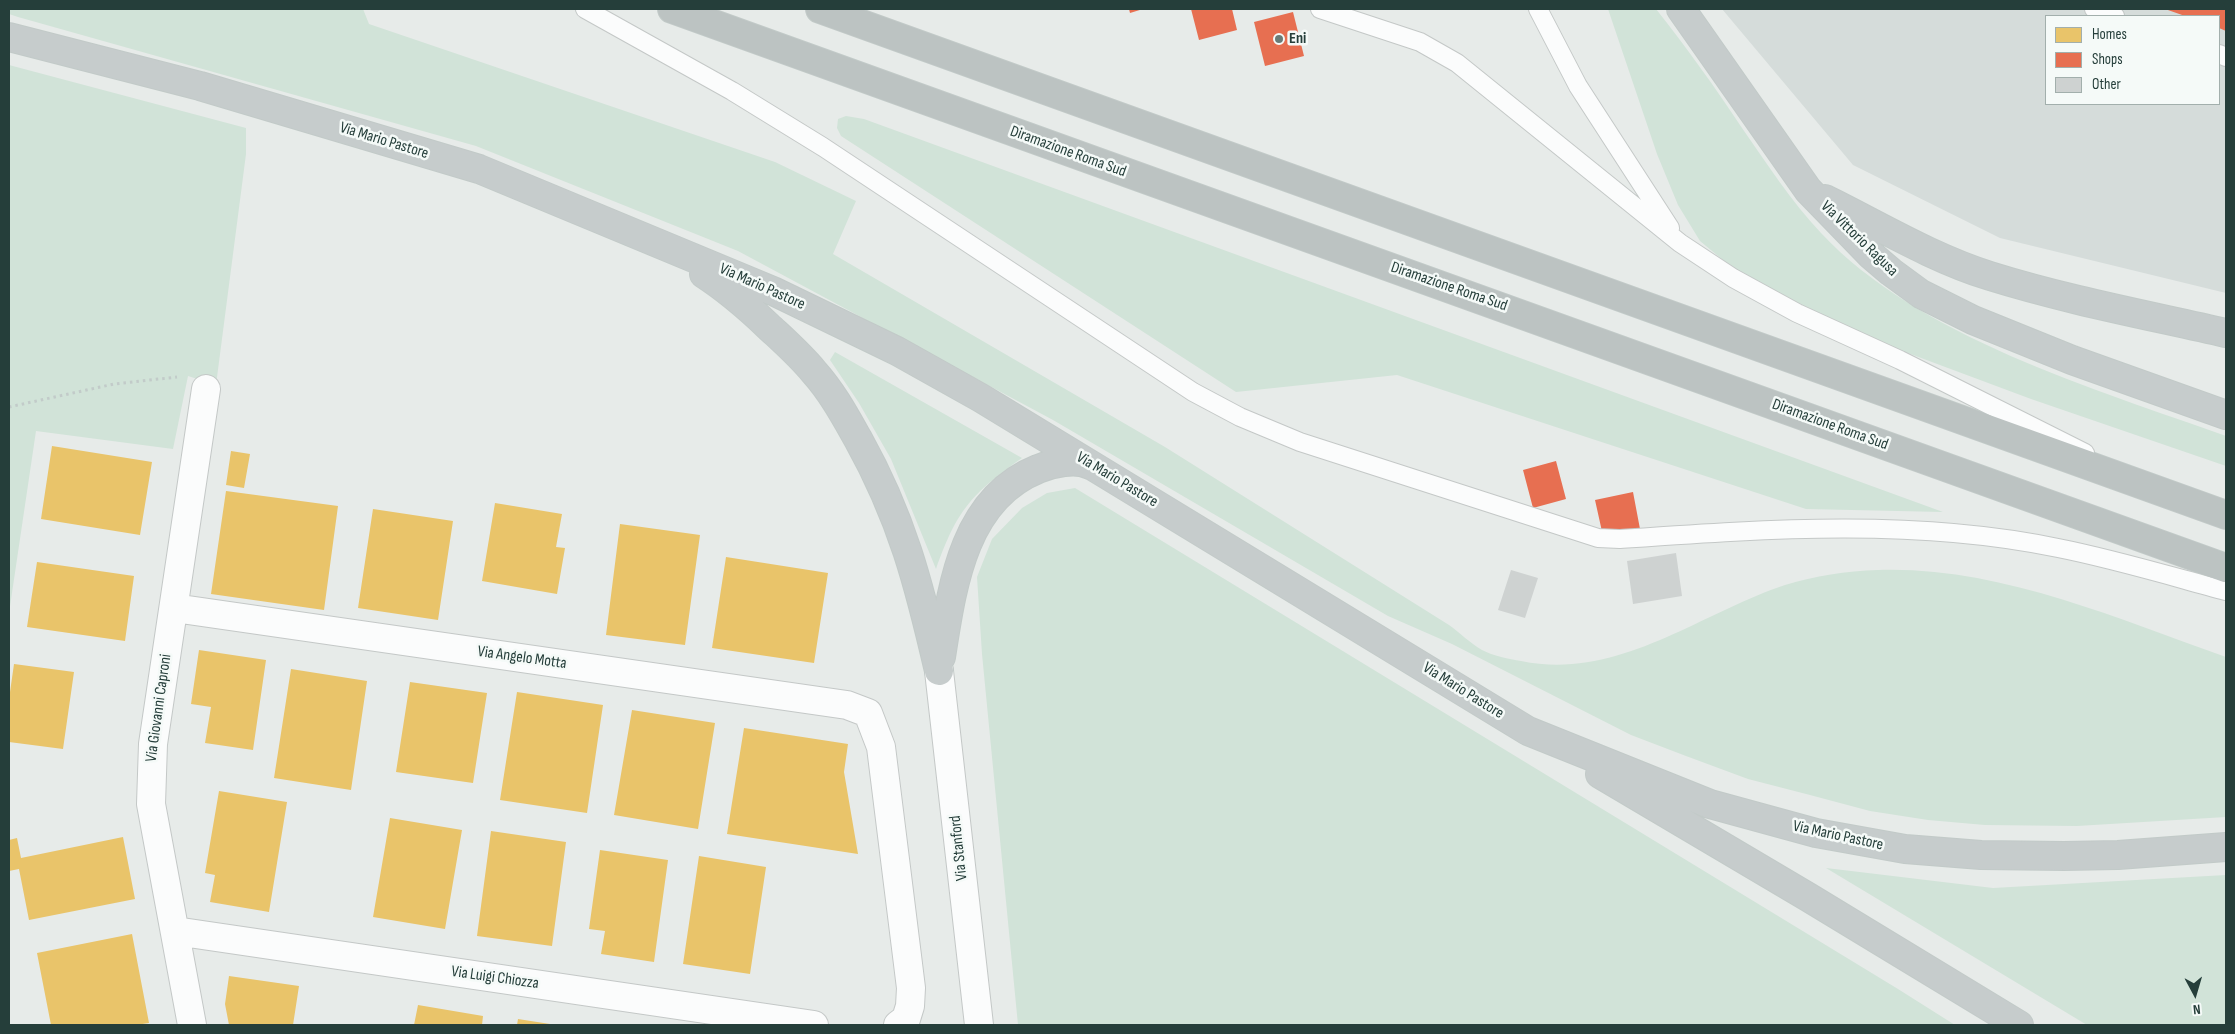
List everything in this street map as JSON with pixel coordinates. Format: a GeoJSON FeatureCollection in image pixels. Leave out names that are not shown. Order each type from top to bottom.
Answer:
{"type":"FeatureCollection","features":[{"type":"Feature","properties":{"kind":"highway","name":"Diramazione Roma Sud"},"geometry":{"type":"LineString","coordinates":[[672,9],[2226,568]]}},
{"type":"Feature","properties":{"kind":"highway"},"geometry":{"type":"LineString","coordinates":[[820,9],[2226,515]]}},
{"type":"Feature","properties":{"kind":"highway","name":"Via Vittorio Ragusa"},"geometry":{"type":"LineString","coordinates":[[1681,9],[1808,190],[1871,256],[1915,290],[1944,306],[2026,343],[2226,415]]}},
{"type":"Feature","properties":{"kind":"highway","name":"Via Mario Pastore"},"geometry":{"type":"LineString","coordinates":[[9,37],[200,86],[479,169],[773,291],[897,351],[981,398],[1528,731],[1718,806],[1816,833],[1876,845],[1973,854],[2019,856],[2118,855],[2226,847]]}},
{"type":"Feature","properties":{"kind":"highway"},"geometry":{"type":"LineString","coordinates":[[1808,190],[1918,246],[1988,276],[2110,308],[2226,333]]}},
{"type":"Feature","properties":{"kind":"highway"},"geometry":{"type":"LineString","coordinates":[[643,236],[732,293],[803,359],[837,403],[879,477],[897,518],[920,590],[939,671]]}},
{"type":"Feature","properties":{"kind":"highway"},"geometry":{"type":"LineString","coordinates":[[939,671],[950,604],[965,548],[980,516],[1004,488],[1033,470],[1050,464],[1068,463],[1088,464],[1136,491]]}},
{"type":"Feature","properties":{"kind":"highway"},"geometry":{"type":"LineString","coordinates":[[1528,731],[1808,896],[2019,1025]]}},
{"type":"Feature","properties":{"kind":"street","name":"Via Giovanni Caproni"},"geometry":{"type":"LineString","coordinates":[[192,1025],[154,822],[150,783],[153,744],[206,389]]}},
{"type":"Feature","properties":{"kind":"street","name":"Via Angelo Motta"},"geometry":{"type":"LineString","coordinates":[[174,608],[847,705],[868,713],[880,747],[909,969],[910,1006],[902,1022]]}},
{"type":"Feature","properties":{"kind":"street","name":"Via Stanford"},"geometry":{"type":"LineString","coordinates":[[939,671],[979,1025]]}},
{"type":"Feature","properties":{"kind":"street","name":"Via Luigi Chiozza"},"geometry":{"type":"LineString","coordinates":[[175,931],[814,1025]]}},
{"type":"Feature","properties":{"kind":"lane"},"geometry":{"type":"LineString","coordinates":[[585,9],[732,91],[801,133],[1193,392],[1240,417],[1300,442],[1598,538],[1620,539],[1837,528],[1940,532],[2057,548],[2226,591]]}},
{"type":"Feature","properties":{"kind":"lane"},"geometry":{"type":"LineString","coordinates":[[1320,9],[1420,42],[1456,63],[1680,243],[1778,304],[1900,360],[2168,494]]}},
{"type":"Feature","properties":{"kind":"lane"},"geometry":{"type":"LineString","coordinates":[[1538,9],[1578,86],[1680,243]]}},
{"type":"Feature","properties":{"kind":"lane"},"geometry":{"type":"LineString","coordinates":[[2094,9],[2112,15]]}},
{"type":"Feature","properties":{"kind":"path"},"geometry":{"type":"LineString","coordinates":[[9,407],[114,384],[175,376],[206,389]]}},
{"type":"Feature","properties":{"kind":"shaded area"},"geometry":{"type":"Polygon","coordinates":[[[1722,9],[2226,9],[2226,293],[2000,238],[1853,165],[1722,9]]]}},
{"type":"Feature","properties":{"kind":"green space"},"geometry":{"type":"Polygon","coordinates":[[[9,9],[363,9],[369,24],[775,162],[856,201],[833,254],[1165,447],[1449,625],[1478,647],[1496,656],[1557,665],[1591,662],[1657,641],[1753,597],[1785,585],[1831,574],[1878,570],[1923,571],[1967,576],[2012,585],[2099,611],[2226,657],[2226,817],[2077,826],[1985,825],[1928,820],[1870,811],[1748,779],[1631,735],[1452,644],[1388,616],[1053,420],[738,251],[476,146],[18,17],[9,14],[9,9]]]}},
{"type":"Feature","properties":{"kind":"green space"},"geometry":{"type":"Polygon","coordinates":[[[1608,9],[1656,9],[1700,67],[1770,169],[1800,208],[1821,233],[1861,270],[1907,302],[1957,331],[2011,356],[2066,379],[2226,436],[2226,466],[2031,399],[1889,346],[1823,319],[1735,270],[1700,241],[1678,205],[1657,154],[1608,9]]]}},
{"type":"Feature","properties":{"kind":"green space"},"geometry":{"type":"Polygon","coordinates":[[[9,65],[246,128],[246,154],[216,385],[188,376],[173,449],[36,431],[9,613],[9,65]]]}},
{"type":"Feature","properties":{"kind":"green space"},"geometry":{"type":"Polygon","coordinates":[[[846,116],[864,119],[1943,512],[1806,509],[1397,375],[1236,392],[841,136],[837,128],[838,119],[846,116]]]}},
{"type":"Feature","properties":{"kind":"green space"},"geometry":{"type":"Polygon","coordinates":[[[835,352],[1022,458],[990,482],[968,505],[951,532],[936,569],[891,459],[859,403],[830,360],[835,352]]]}},
{"type":"Feature","properties":{"kind":"green space"},"geometry":{"type":"Polygon","coordinates":[[[1075,488],[1955,1025],[1018,1025],[982,654],[977,577],[992,539],[1022,508],[1047,493],[1075,488]]]}},
{"type":"Feature","properties":{"kind":"green space"},"geometry":{"type":"Polygon","coordinates":[[[1826,868],[1993,888],[2226,875],[2226,1025],[2087,1025],[1826,868]]]}},
{"type":"Feature","properties":{"kind":"building: Homes"},"geometry":{"type":"Polygon","coordinates":[[[52,446],[152,462],[140,535],[41,519],[52,446]]]}},
{"type":"Feature","properties":{"kind":"building: Homes"},"geometry":{"type":"Polygon","coordinates":[[[231,451],[250,454],[244,488],[226,485],[231,451]]]}},
{"type":"Feature","properties":{"kind":"building: Homes"},"geometry":{"type":"Polygon","coordinates":[[[226,491],[338,506],[324,610],[211,594],[226,491]]]}},
{"type":"Feature","properties":{"kind":"building: Homes"},"geometry":{"type":"Polygon","coordinates":[[[495,503],[562,514],[556,547],[565,548],[557,594],[482,581],[495,503]]]}},
{"type":"Feature","properties":{"kind":"building: Homes"},"geometry":{"type":"Polygon","coordinates":[[[373,509],[453,521],[438,620],[358,608],[373,509]]]}},
{"type":"Feature","properties":{"kind":"building: Homes"},"geometry":{"type":"Polygon","coordinates":[[[620,524],[700,535],[685,645],[606,635],[620,524]]]}},
{"type":"Feature","properties":{"kind":"building: Homes"},"geometry":{"type":"Polygon","coordinates":[[[726,557],[828,573],[814,663],[712,648],[726,557]]]}},
{"type":"Feature","properties":{"kind":"building: Homes"},"geometry":{"type":"Polygon","coordinates":[[[37,562],[134,576],[125,641],[27,627],[37,562]]]}},
{"type":"Feature","properties":{"kind":"building: Homes"},"geometry":{"type":"Polygon","coordinates":[[[199,650],[266,660],[253,750],[205,743],[211,707],[191,704],[199,650]]]}},
{"type":"Feature","properties":{"kind":"building: Homes"},"geometry":{"type":"Polygon","coordinates":[[[14,664],[74,672],[63,749],[9,742],[9,699],[14,664]]]}},
{"type":"Feature","properties":{"kind":"building: Homes"},"geometry":{"type":"Polygon","coordinates":[[[291,669],[367,681],[351,790],[274,778],[291,669]]]}},
{"type":"Feature","properties":{"kind":"building: Homes"},"geometry":{"type":"Polygon","coordinates":[[[410,682],[487,693],[473,783],[396,772],[410,682]]]}},
{"type":"Feature","properties":{"kind":"building: Homes"},"geometry":{"type":"Polygon","coordinates":[[[517,692],[603,705],[587,813],[500,800],[517,692]]]}},
{"type":"Feature","properties":{"kind":"building: Homes"},"geometry":{"type":"Polygon","coordinates":[[[632,710],[715,723],[698,829],[614,815],[632,710]]]}},
{"type":"Feature","properties":{"kind":"building: Homes"},"geometry":{"type":"Polygon","coordinates":[[[744,728],[848,744],[844,772],[858,854],[727,834],[744,728]]]}},
{"type":"Feature","properties":{"kind":"building: Homes"},"geometry":{"type":"Polygon","coordinates":[[[219,791],[287,802],[269,912],[210,902],[215,875],[205,873],[219,791]]]}},
{"type":"Feature","properties":{"kind":"building: Homes"},"geometry":{"type":"Polygon","coordinates":[[[390,818],[462,830],[445,929],[373,917],[390,818]]]}},
{"type":"Feature","properties":{"kind":"building: Homes"},"geometry":{"type":"Polygon","coordinates":[[[491,831],[566,842],[552,946],[477,936],[491,831]]]}},
{"type":"Feature","properties":{"kind":"building: Homes"},"geometry":{"type":"Polygon","coordinates":[[[123,837],[135,899],[29,920],[19,869],[9,871],[9,840],[17,838],[21,858],[123,837]]]}},
{"type":"Feature","properties":{"kind":"building: Homes"},"geometry":{"type":"Polygon","coordinates":[[[600,850],[668,860],[654,962],[601,954],[605,931],[589,929],[600,850]]]}},
{"type":"Feature","properties":{"kind":"building: Homes"},"geometry":{"type":"Polygon","coordinates":[[[699,856],[766,867],[750,974],[683,964],[699,856]]]}},
{"type":"Feature","properties":{"kind":"building: Homes"},"geometry":{"type":"Polygon","coordinates":[[[132,934],[149,1023],[136,1025],[51,1025],[37,953],[132,934]]]}},
{"type":"Feature","properties":{"kind":"building: Homes"},"geometry":{"type":"Polygon","coordinates":[[[229,976],[299,986],[293,1025],[229,1025],[225,1004],[229,976]]]}},
{"type":"Feature","properties":{"kind":"building: Homes"},"geometry":{"type":"Polygon","coordinates":[[[418,1005],[483,1016],[482,1025],[414,1025],[418,1005]]]}},
{"type":"Feature","properties":{"kind":"building: Homes"},"geometry":{"type":"Polygon","coordinates":[[[518,1019],[550,1024],[550,1025],[517,1025],[518,1019]]]}},
{"type":"Feature","properties":{"kind":"building: Shops"},"geometry":{"type":"Polygon","coordinates":[[[1129,9],[1143,9],[1130,13],[1129,9]]]}},
{"type":"Feature","properties":{"kind":"building: Shops"},"geometry":{"type":"Polygon","coordinates":[[[1191,9],[1232,9],[1237,30],[1199,40],[1191,9]]]}},
{"type":"Feature","properties":{"kind":"building: Shops"},"geometry":{"type":"Polygon","coordinates":[[[2165,9],[2226,9],[2226,31],[2220,28],[2220,15],[2182,15],[2165,9]]]}},
{"type":"Feature","properties":{"kind":"building: Shops","name":"Eni"},"geometry":{"type":"Polygon","coordinates":[[[1293,12],[1304,56],[1265,66],[1254,22],[1293,12]]]}},
{"type":"Feature","properties":{"kind":"building: Shops"},"geometry":{"type":"Polygon","coordinates":[[[1556,461],[1566,499],[1533,508],[1523,470],[1556,461]]]}},
{"type":"Feature","properties":{"kind":"building: Shops"},"geometry":{"type":"Polygon","coordinates":[[[1633,492],[1640,529],[1603,536],[1595,500],[1633,492]]]}},
{"type":"Feature","properties":{"kind":"building: Other"},"geometry":{"type":"Polygon","coordinates":[[[1676,553],[1682,596],[1633,604],[1627,561],[1676,553]]]}},
{"type":"Feature","properties":{"kind":"building: Other"},"geometry":{"type":"Polygon","coordinates":[[[1511,570],[1538,578],[1525,618],[1498,610],[1511,570]]]}},
{"type":"Feature","properties":{"kind":"place","name":"Eni"},"geometry":{"type":"Point","coordinates":[1279,39]}}]}
